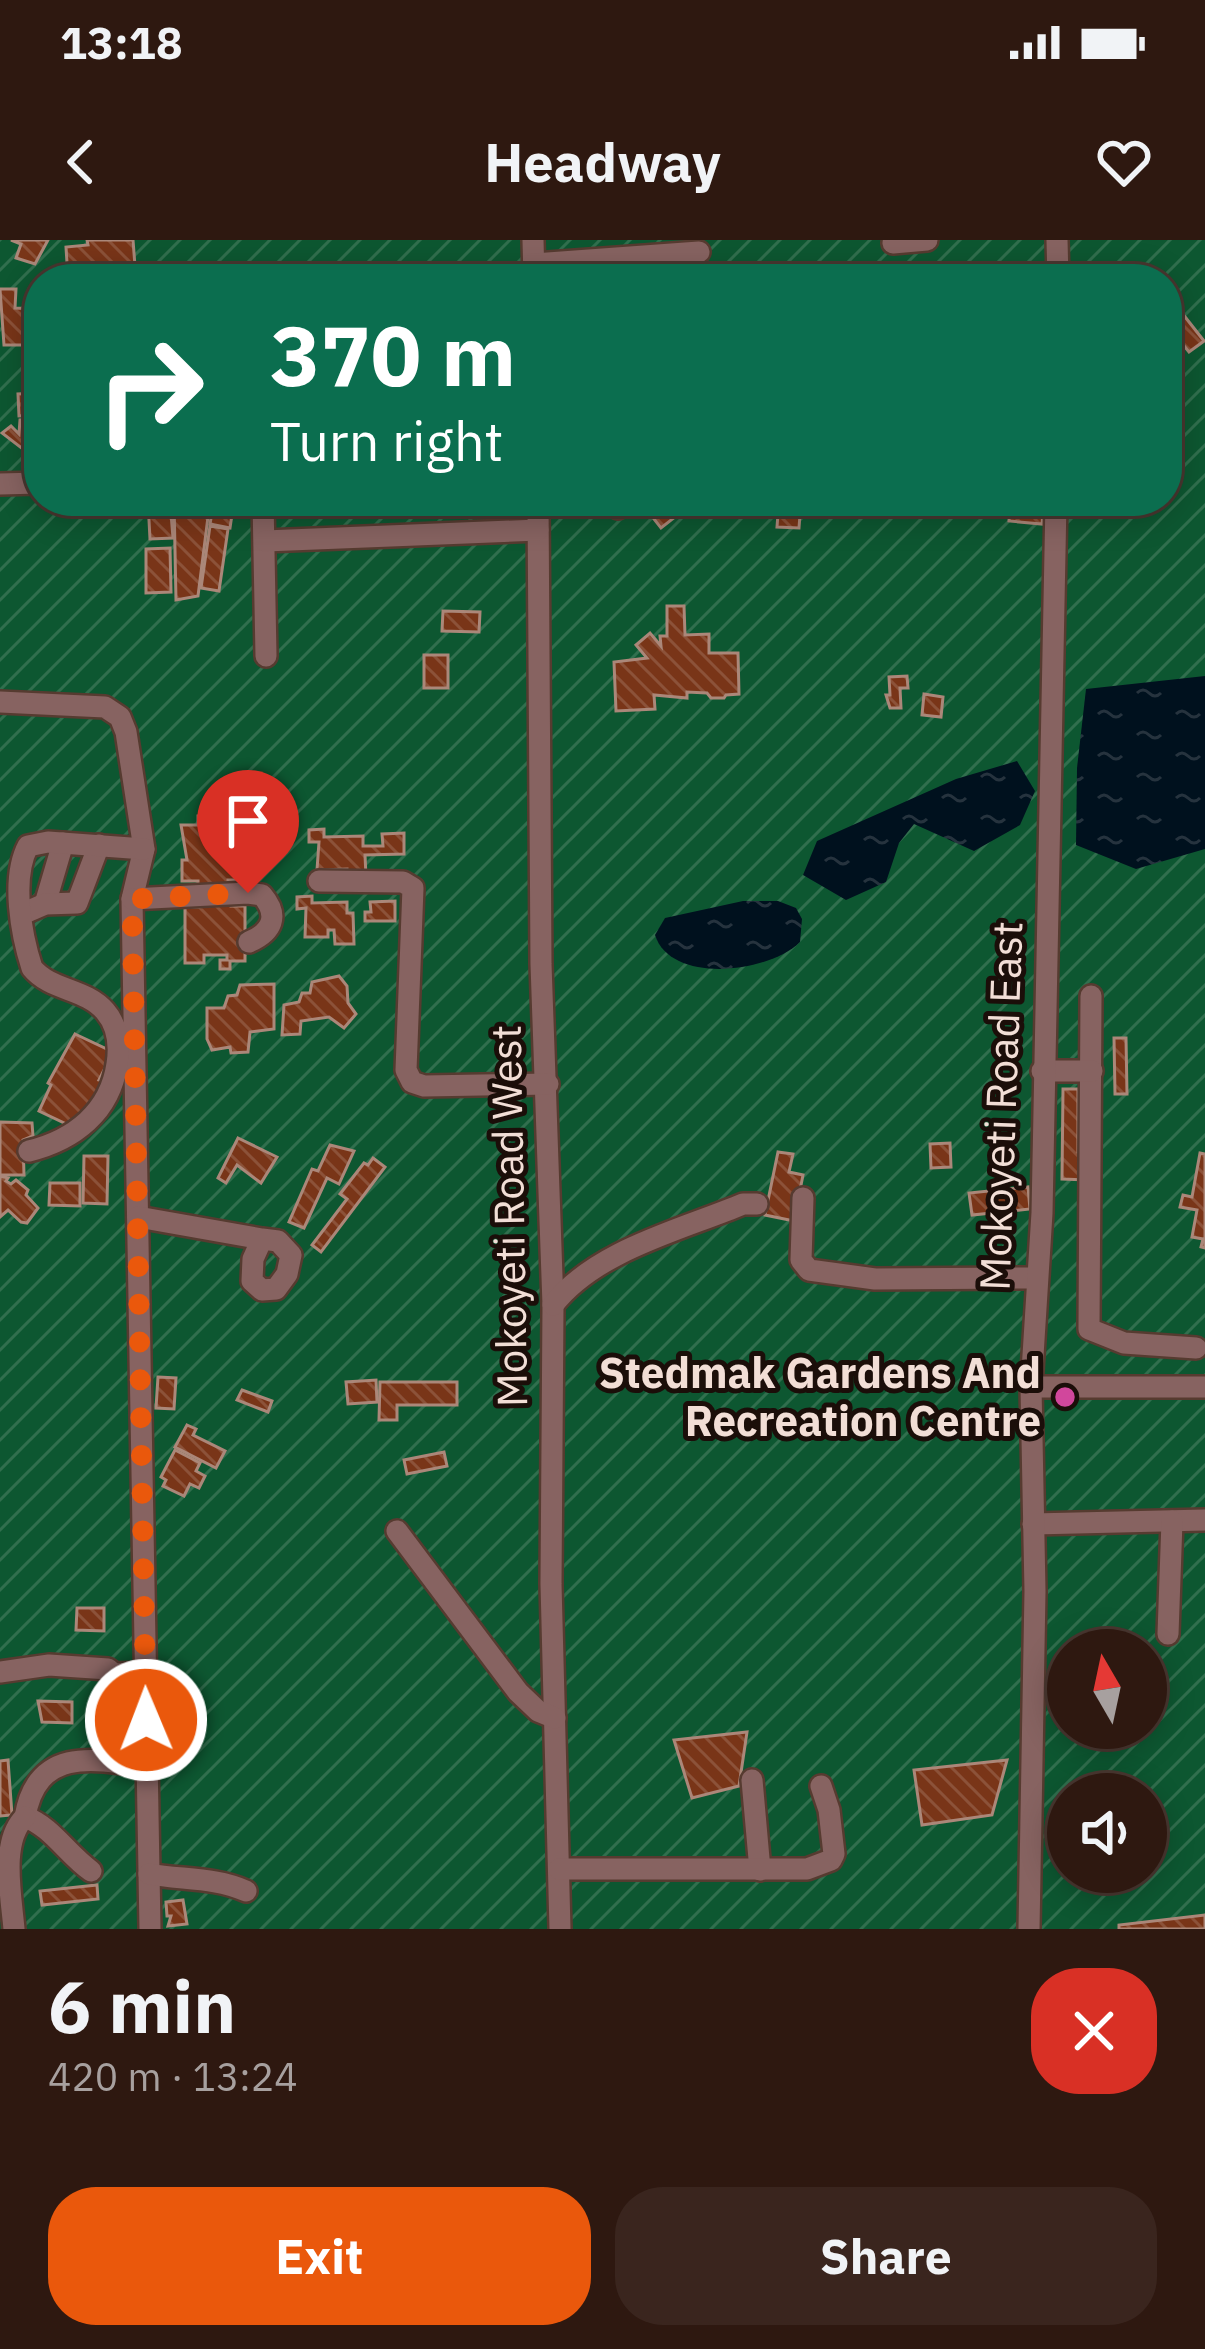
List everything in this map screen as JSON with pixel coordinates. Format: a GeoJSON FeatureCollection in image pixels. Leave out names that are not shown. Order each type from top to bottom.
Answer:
{"type":"FeatureCollection","features":[{"type":"Feature","properties":{"kind":"street"},"geometry":{"type":"LineString","coordinates":[[893,243],[927,240]]}},
{"type":"Feature","properties":{"kind":"street"},"geometry":{"type":"LineString","coordinates":[[600,264],[699,252]]}},
{"type":"Feature","properties":{"kind":"street"},"geometry":{"type":"LineString","coordinates":[[263,516],[266,656]]}},
{"type":"Feature","properties":{"kind":"street","name":"Mokoyeti Road West"},"geometry":{"type":"LineString","coordinates":[[538,516],[541,964],[553,1305],[550,1584],[560,1929]]}},
{"type":"Feature","properties":{"kind":"street","name":"Mokoyeti Road East"},"geometry":{"type":"LineString","coordinates":[[1028,1929],[1034,1524],[1030,1387],[1042,1213],[1056,516]]}},
{"type":"Feature","properties":{"kind":"street"},"geometry":{"type":"LineString","coordinates":[[265,541],[538,530]]}},
{"type":"Feature","properties":{"kind":"street"},"geometry":{"type":"LineString","coordinates":[[0,702],[105,706],[120,717],[144,849],[132,899],[151,1929]]}},
{"type":"Feature","properties":{"kind":"street"},"geometry":{"type":"LineString","coordinates":[[28,1151],[75,1132],[101,1108],[114,1082],[118,1055],[117,1034],[106,1012],[92,999],[54,984],[32,968],[22,914],[24,852],[37,843],[144,849]]}},
{"type":"Feature","properties":{"kind":"street"},"geometry":{"type":"LineString","coordinates":[[45,904],[63,843]]}},
{"type":"Feature","properties":{"kind":"street"},"geometry":{"type":"LineString","coordinates":[[22,914],[45,904],[79,902],[99,845]]}},
{"type":"Feature","properties":{"kind":"street"},"geometry":{"type":"LineString","coordinates":[[319,881],[403,882],[412,888],[406,1070],[412,1082],[424,1086],[548,1084]]}},
{"type":"Feature","properties":{"kind":"street"},"geometry":{"type":"LineString","coordinates":[[132,899],[262,896],[268,904],[270,926],[266,935],[249,942]]}},
{"type":"Feature","properties":{"kind":"street"},"geometry":{"type":"LineString","coordinates":[[1091,996],[1089,1329],[1124,1343],[1196,1348]]}},
{"type":"Feature","properties":{"kind":"street"},"geometry":{"type":"LineString","coordinates":[[1042,1071],[1092,1071]]}},
{"type":"Feature","properties":{"kind":"street"},"geometry":{"type":"LineString","coordinates":[[803,1198],[801,1260],[809,1270],[875,1279],[1035,1278]]}},
{"type":"Feature","properties":{"kind":"street"},"geometry":{"type":"LineString","coordinates":[[553,1305],[591,1271],[627,1252],[743,1204],[757,1204]]}},
{"type":"Feature","properties":{"kind":"street"},"geometry":{"type":"LineString","coordinates":[[138,1217],[262,1239]]}},
{"type":"Feature","properties":{"kind":"street"},"geometry":{"type":"LineString","coordinates":[[1030,1387],[1205,1387]]}},
{"type":"Feature","properties":{"kind":"street"},"geometry":{"type":"LineString","coordinates":[[1034,1524],[1205,1520]]}},
{"type":"Feature","properties":{"kind":"street"},"geometry":{"type":"LineString","coordinates":[[1168,1634],[1172,1521]]}},
{"type":"Feature","properties":{"kind":"street"},"geometry":{"type":"LineString","coordinates":[[397,1532],[518,1692],[538,1711],[555,1718]]}},
{"type":"Feature","properties":{"kind":"street"},"geometry":{"type":"LineString","coordinates":[[0,1672],[50,1665],[146,1673]]}},
{"type":"Feature","properties":{"kind":"street"},"geometry":{"type":"LineString","coordinates":[[14,1929],[7,1848],[9,1834],[26,1817],[30,1790],[44,1775],[92,1758],[147,1767]]}},
{"type":"Feature","properties":{"kind":"street"},"geometry":{"type":"LineString","coordinates":[[752,1780],[760,1870]]}},
{"type":"Feature","properties":{"kind":"street"},"geometry":{"type":"LineString","coordinates":[[560,1869],[807,1869],[831,1860],[833,1829],[821,1786]]}},
{"type":"Feature","properties":{"kind":"street"},"geometry":{"type":"LineString","coordinates":[[26,1817],[44,1827],[91,1870]]}},
{"type":"Feature","properties":{"kind":"street"},"geometry":{"type":"LineString","coordinates":[[149,1874],[182,1881],[221,1881],[246,1891]]}},
{"type":"Feature","properties":{"kind":"green space"},"geometry":{"type":"Polygon","coordinates":[[[0,240],[1205,240],[1205,1929],[0,1929],[0,240]]]}},
{"type":"Feature","properties":{"kind":"water"},"geometry":{"type":"Polygon","coordinates":[[[1205,676],[1205,849],[1136,869],[1076,845],[1077,768],[1086,689],[1205,676]]]}},
{"type":"Feature","properties":{"kind":"water"},"geometry":{"type":"Polygon","coordinates":[[[1017,761],[1035,791],[1020,825],[974,851],[914,824],[899,843],[886,882],[846,900],[803,875],[817,841],[956,779],[1017,761]]]}},
{"type":"Feature","properties":{"kind":"water"},"geometry":{"type":"Polygon","coordinates":[[[743,901],[778,901],[796,908],[802,919],[800,942],[767,961],[722,969],[680,962],[655,935],[665,918],[743,901]]]}},
{"type":"Feature","properties":{"kind":"building"},"geometry":{"type":"Polygon","coordinates":[[[11,240],[48,240],[35,264],[16,258],[21,244],[11,240]]]}},
{"type":"Feature","properties":{"kind":"building"},"geometry":{"type":"Polygon","coordinates":[[[87,240],[133,240],[135,264],[67,264],[66,247],[88,245],[87,240]]]}},
{"type":"Feature","properties":{"kind":"building"},"geometry":{"type":"Polygon","coordinates":[[[0,289],[16,289],[15,308],[24,308],[24,345],[4,345],[0,289]]]}},
{"type":"Feature","properties":{"kind":"building"},"geometry":{"type":"Polygon","coordinates":[[[1182,313],[1204,341],[1189,352],[1182,343],[1182,313]]]}},
{"type":"Feature","properties":{"kind":"building"},"geometry":{"type":"Polygon","coordinates":[[[18,394],[24,394],[24,416],[19,416],[18,394]]]}},
{"type":"Feature","properties":{"kind":"building"},"geometry":{"type":"Polygon","coordinates":[[[20,420],[24,420],[24,455],[2,433],[11,426],[19,434],[20,420]]]}},
{"type":"Feature","properties":{"kind":"building"},"geometry":{"type":"Polygon","coordinates":[[[149,516],[171,516],[173,538],[150,539],[149,516]]]}},
{"type":"Feature","properties":{"kind":"building"},"geometry":{"type":"Polygon","coordinates":[[[174,516],[208,516],[198,596],[176,600],[174,516]]]}},
{"type":"Feature","properties":{"kind":"building"},"geometry":{"type":"Polygon","coordinates":[[[211,516],[232,516],[230,528],[210,524],[211,516]]]}},
{"type":"Feature","properties":{"kind":"building"},"geometry":{"type":"Polygon","coordinates":[[[658,516],[676,516],[661,528],[654,519],[658,516]]]}},
{"type":"Feature","properties":{"kind":"building"},"geometry":{"type":"Polygon","coordinates":[[[778,516],[800,516],[799,528],[777,527],[778,516]]]}},
{"type":"Feature","properties":{"kind":"building"},"geometry":{"type":"Polygon","coordinates":[[[1009,516],[1043,516],[1042,524],[1009,521],[1009,516]]]}},
{"type":"Feature","properties":{"kind":"building"},"geometry":{"type":"Polygon","coordinates":[[[210,526],[228,529],[219,591],[201,588],[210,526]]]}},
{"type":"Feature","properties":{"kind":"building"},"geometry":{"type":"Polygon","coordinates":[[[170,548],[171,592],[146,593],[146,549],[170,548]]]}},
{"type":"Feature","properties":{"kind":"building"},"geometry":{"type":"Polygon","coordinates":[[[667,606],[684,606],[685,635],[709,634],[709,653],[738,653],[739,694],[724,698],[687,692],[687,698],[654,695],[655,709],[616,711],[614,662],[647,658],[636,645],[650,633],[661,646],[660,636],[667,636],[667,606]]]}},
{"type":"Feature","properties":{"kind":"building"},"geometry":{"type":"Polygon","coordinates":[[[443,611],[480,612],[479,632],[442,631],[443,611]]]}},
{"type":"Feature","properties":{"kind":"building"},"geometry":{"type":"Polygon","coordinates":[[[424,655],[448,655],[448,688],[424,688],[424,655]]]}},
{"type":"Feature","properties":{"kind":"building"},"geometry":{"type":"Polygon","coordinates":[[[907,676],[908,688],[900,688],[901,708],[890,708],[889,677],[907,676]]]}},
{"type":"Feature","properties":{"kind":"building"},"geometry":{"type":"Polygon","coordinates":[[[924,694],[943,697],[941,717],[922,715],[924,694]]]}},
{"type":"Feature","properties":{"kind":"building"},"geometry":{"type":"Polygon","coordinates":[[[228,815],[228,826],[243,826],[244,880],[228,880],[228,889],[198,889],[198,881],[182,881],[182,860],[187,860],[181,825],[198,825],[198,816],[228,815]]]}},
{"type":"Feature","properties":{"kind":"building"},"geometry":{"type":"Polygon","coordinates":[[[324,829],[324,837],[363,836],[363,846],[383,846],[382,834],[404,833],[404,854],[365,855],[366,876],[347,877],[347,869],[317,870],[319,842],[309,842],[309,830],[324,829]]]}},
{"type":"Feature","properties":{"kind":"building"},"geometry":{"type":"Polygon","coordinates":[[[312,896],[312,903],[347,902],[347,913],[353,913],[354,944],[335,944],[334,930],[328,930],[328,937],[305,937],[306,908],[297,909],[297,897],[312,896]]]}},
{"type":"Feature","properties":{"kind":"building"},"geometry":{"type":"Polygon","coordinates":[[[199,899],[231,899],[231,906],[245,906],[245,961],[230,961],[230,969],[220,969],[220,960],[227,960],[227,955],[204,955],[204,963],[185,963],[185,907],[199,907],[199,899]]]}},
{"type":"Feature","properties":{"kind":"building"},"geometry":{"type":"Polygon","coordinates":[[[395,901],[395,921],[365,921],[370,902],[395,901]]]}},
{"type":"Feature","properties":{"kind":"building"},"geometry":{"type":"Polygon","coordinates":[[[339,976],[356,1014],[344,1028],[329,1017],[301,1021],[300,1034],[282,1035],[284,1005],[310,993],[312,982],[339,976]]]}},
{"type":"Feature","properties":{"kind":"building"},"geometry":{"type":"Polygon","coordinates":[[[274,984],[274,1029],[250,1032],[248,1052],[231,1053],[230,1047],[212,1050],[207,1039],[207,1008],[224,1008],[240,985],[274,984]]]}},
{"type":"Feature","properties":{"kind":"building"},"geometry":{"type":"Polygon","coordinates":[[[75,1034],[113,1052],[99,1080],[104,1081],[77,1129],[39,1111],[48,1083],[75,1034]]]}},
{"type":"Feature","properties":{"kind":"building"},"geometry":{"type":"Polygon","coordinates":[[[1114,1038],[1126,1038],[1127,1094],[1115,1094],[1114,1038]]]}},
{"type":"Feature","properties":{"kind":"building"},"geometry":{"type":"Polygon","coordinates":[[[1063,1089],[1078,1089],[1078,1152],[1088,1154],[1087,1180],[1062,1179],[1063,1089]]]}},
{"type":"Feature","properties":{"kind":"building"},"geometry":{"type":"Polygon","coordinates":[[[0,1122],[32,1123],[33,1136],[23,1140],[24,1175],[0,1175],[0,1122]]]}},
{"type":"Feature","properties":{"kind":"building"},"geometry":{"type":"Polygon","coordinates":[[[238,1138],[277,1157],[261,1183],[237,1165],[226,1183],[218,1178],[238,1138]]]}},
{"type":"Feature","properties":{"kind":"building"},"geometry":{"type":"Polygon","coordinates":[[[950,1143],[951,1167],[931,1168],[930,1144],[950,1143]]]}},
{"type":"Feature","properties":{"kind":"building"},"geometry":{"type":"Polygon","coordinates":[[[330,1145],[354,1151],[339,1184],[327,1178],[304,1228],[289,1222],[312,1169],[318,1171],[330,1145]]]}},
{"type":"Feature","properties":{"kind":"building"},"geometry":{"type":"Polygon","coordinates":[[[778,1152],[793,1154],[789,1172],[803,1175],[794,1221],[765,1215],[778,1152]]]}},
{"type":"Feature","properties":{"kind":"building"},"geometry":{"type":"Polygon","coordinates":[[[1200,1153],[1205,1154],[1205,1248],[1201,1247],[1203,1239],[1192,1237],[1197,1210],[1180,1207],[1183,1195],[1192,1197],[1200,1153]]]}},
{"type":"Feature","properties":{"kind":"building"},"geometry":{"type":"Polygon","coordinates":[[[84,1156],[108,1156],[107,1204],[83,1203],[84,1156]]]}},
{"type":"Feature","properties":{"kind":"building"},"geometry":{"type":"Polygon","coordinates":[[[373,1158],[385,1167],[321,1252],[312,1245],[347,1199],[340,1194],[373,1158]]]}},
{"type":"Feature","properties":{"kind":"building"},"geometry":{"type":"Polygon","coordinates":[[[0,1176],[28,1190],[26,1195],[38,1208],[27,1223],[8,1210],[0,1217],[0,1176]]]}},
{"type":"Feature","properties":{"kind":"building"},"geometry":{"type":"Polygon","coordinates":[[[50,1183],[80,1183],[80,1206],[49,1205],[50,1183]]]}},
{"type":"Feature","properties":{"kind":"building"},"geometry":{"type":"Polygon","coordinates":[[[1028,1187],[1030,1209],[972,1215],[969,1193],[1028,1187]]]}},
{"type":"Feature","properties":{"kind":"building"},"geometry":{"type":"Polygon","coordinates":[[[158,1377],[176,1378],[174,1409],[156,1408],[158,1377]]]}},
{"type":"Feature","properties":{"kind":"building"},"geometry":{"type":"Polygon","coordinates":[[[376,1380],[377,1402],[348,1404],[346,1382],[376,1380]]]}},
{"type":"Feature","properties":{"kind":"building"},"geometry":{"type":"Polygon","coordinates":[[[380,1382],[457,1382],[457,1405],[397,1405],[397,1420],[379,1420],[380,1382]]]}},
{"type":"Feature","properties":{"kind":"building"},"geometry":{"type":"Polygon","coordinates":[[[242,1390],[272,1401],[268,1412],[237,1400],[242,1390]]]}},
{"type":"Feature","properties":{"kind":"building"},"geometry":{"type":"Polygon","coordinates":[[[187,1425],[196,1429],[193,1435],[225,1451],[216,1468],[175,1447],[187,1425]]]}},
{"type":"Feature","properties":{"kind":"building"},"geometry":{"type":"Polygon","coordinates":[[[175,1450],[200,1463],[196,1471],[205,1476],[199,1488],[190,1484],[184,1496],[163,1486],[166,1480],[161,1477],[175,1450]]]}},
{"type":"Feature","properties":{"kind":"building"},"geometry":{"type":"Polygon","coordinates":[[[444,1452],[447,1466],[407,1474],[404,1460],[444,1452]]]}},
{"type":"Feature","properties":{"kind":"building"},"geometry":{"type":"Polygon","coordinates":[[[77,1608],[104,1608],[104,1631],[76,1630],[77,1608]]]}},
{"type":"Feature","properties":{"kind":"building"},"geometry":{"type":"Polygon","coordinates":[[[95,1699],[120,1699],[117,1724],[96,1724],[95,1699]]]}},
{"type":"Feature","properties":{"kind":"building"},"geometry":{"type":"Polygon","coordinates":[[[38,1701],[72,1702],[72,1723],[42,1722],[38,1701]]]}},
{"type":"Feature","properties":{"kind":"building"},"geometry":{"type":"Polygon","coordinates":[[[747,1732],[739,1786],[692,1798],[674,1740],[747,1732]]]}},
{"type":"Feature","properties":{"kind":"building"},"geometry":{"type":"Polygon","coordinates":[[[8,1760],[12,1815],[0,1816],[0,1761],[8,1760]]]}},
{"type":"Feature","properties":{"kind":"building"},"geometry":{"type":"Polygon","coordinates":[[[1007,1760],[992,1815],[922,1825],[914,1770],[1007,1760]]]}},
{"type":"Feature","properties":{"kind":"building"},"geometry":{"type":"Polygon","coordinates":[[[97,1885],[98,1899],[42,1905],[40,1891],[97,1885]]]}},
{"type":"Feature","properties":{"kind":"building"},"geometry":{"type":"Polygon","coordinates":[[[183,1900],[187,1924],[168,1926],[171,1916],[167,1916],[166,1902],[183,1900]]]}},
{"type":"Feature","properties":{"kind":"building"},"geometry":{"type":"Polygon","coordinates":[[[1205,1915],[1205,1929],[1119,1929],[1119,1925],[1205,1915]]]}},
{"type":"Feature","properties":{"kind":"place","name":"Stedmak Gardens And Recreation Centre"},"geometry":{"type":"Point","coordinates":[1065,1397]}},
{"type":"Feature","properties":{"kind":"route"},"geometry":{"type":"LineString","coordinates":[[146,1720],[132,899],[248,893]]}}]}
